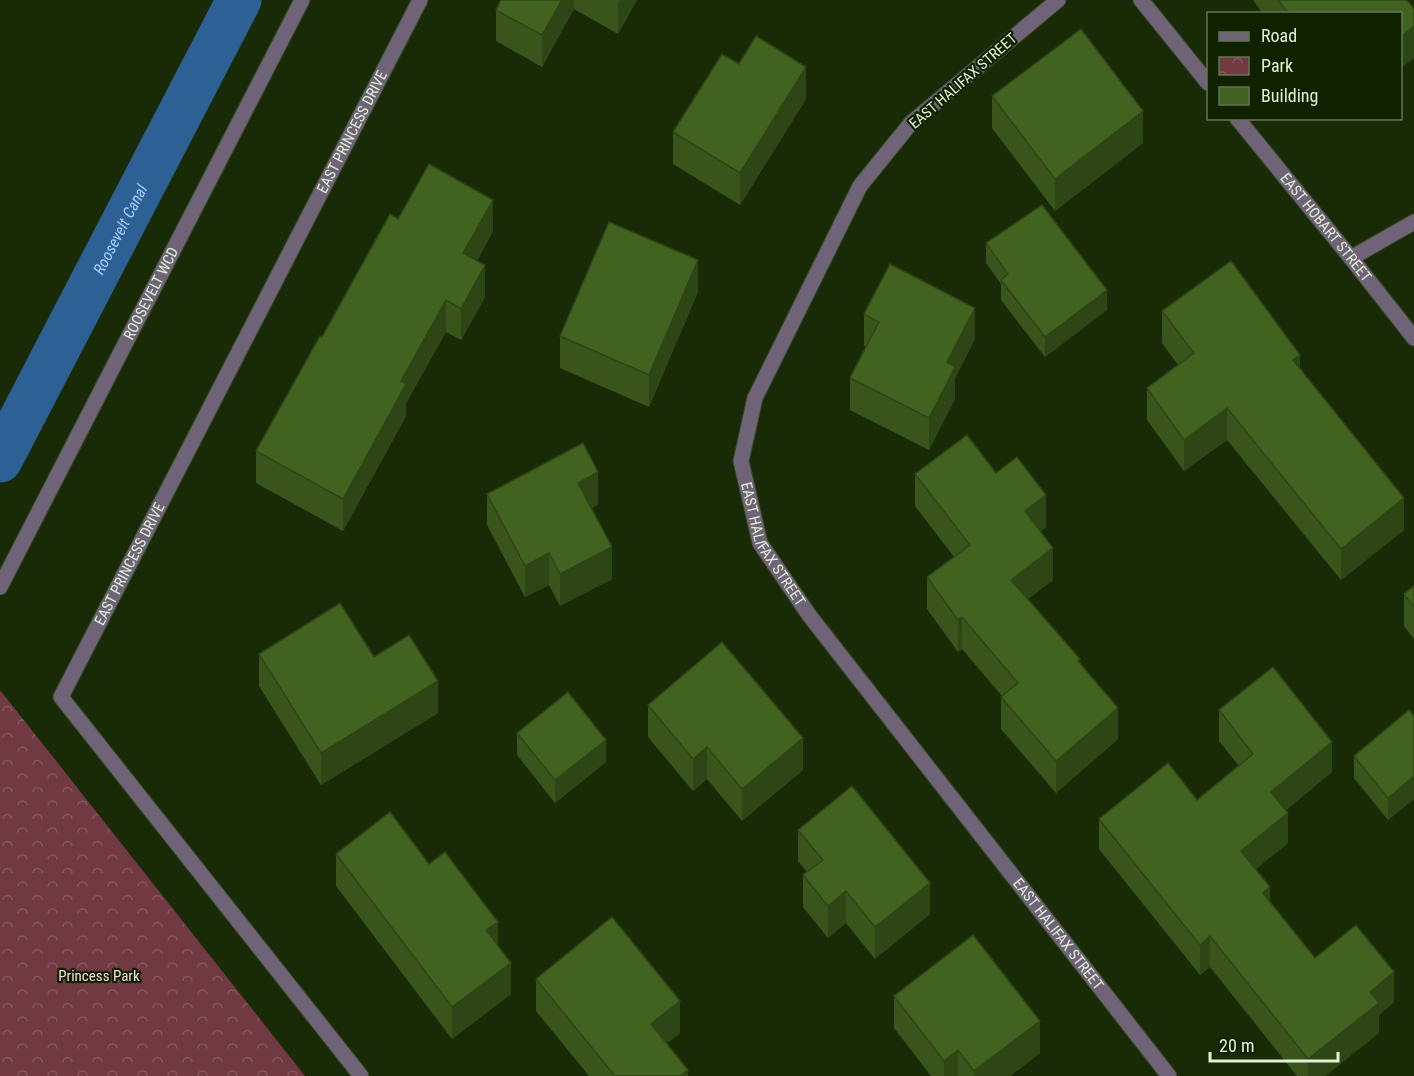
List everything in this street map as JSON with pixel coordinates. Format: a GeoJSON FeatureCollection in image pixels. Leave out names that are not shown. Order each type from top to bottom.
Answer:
{"type":"FeatureCollection","features":[{"type":"Feature","properties":{"kind":"street","name":"ROOSEVELT WCD"},"geometry":{"type":"LineString","coordinates":[[0,587],[302,0]]}},
{"type":"Feature","properties":{"kind":"street","name":"EAST PRINCESS DRIVE"},"geometry":{"type":"LineString","coordinates":[[361,1076],[61,697],[420,0]]}},
{"type":"Feature","properties":{"kind":"street","name":"EAST HALIFAX STREET"},"geometry":{"type":"LineString","coordinates":[[1058,0],[911,123],[860,186],[755,398],[741,461],[760,543],[809,615],[1169,1076]]}},
{"type":"Feature","properties":{"kind":"street"},"geometry":{"type":"LineString","coordinates":[[1141,0],[1207,81]]}},
{"type":"Feature","properties":{"kind":"street","name":"EAST HOBART STREET"},"geometry":{"type":"LineString","coordinates":[[1239,120],[1414,338]]}},
{"type":"Feature","properties":{"kind":"street"},"geometry":{"type":"LineString","coordinates":[[1351,258],[1414,222]]}},
{"type":"Feature","properties":{"kind":"green space","name":"Princess Park"},"geometry":{"type":"Polygon","coordinates":[[[0,690],[305,1076],[0,1076],[0,690]]]}},
{"type":"Feature","properties":{"kind":"building"},"geometry":{"type":"Polygon","coordinates":[[[501,0],[562,0],[542,35],[496,10],[501,0]]]}},
{"type":"Feature","properties":{"kind":"building"},"geometry":{"type":"Polygon","coordinates":[[[1278,0],[1407,0],[1414,9],[1414,26],[1402,36],[1402,12],[1287,12],[1278,0]]]}},
{"type":"Feature","properties":{"kind":"building"},"geometry":{"type":"Polygon","coordinates":[[[1081,29],[1143,111],[1055,179],[992,96],[1081,29]]]}},
{"type":"Feature","properties":{"kind":"building"},"geometry":{"type":"Polygon","coordinates":[[[756,36],[806,67],[740,173],[673,132],[722,54],[739,64],[756,36]]]}},
{"type":"Feature","properties":{"kind":"building"},"geometry":{"type":"Polygon","coordinates":[[[429,164],[493,200],[463,253],[485,265],[461,309],[446,300],[401,381],[406,384],[343,499],[256,451],[390,214],[398,219],[429,164]]]}},
{"type":"Feature","properties":{"kind":"building"},"geometry":{"type":"Polygon","coordinates":[[[1042,205],[1107,290],[1045,337],[1001,280],[1008,274],[986,243],[1042,205]]]}},
{"type":"Feature","properties":{"kind":"building"},"geometry":{"type":"Polygon","coordinates":[[[609,222],[698,260],[649,375],[560,336],[609,222]]]}},
{"type":"Feature","properties":{"kind":"building"},"geometry":{"type":"Polygon","coordinates":[[[1231,261],[1300,355],[1293,360],[1404,498],[1341,549],[1227,408],[1184,440],[1147,388],[1194,353],[1162,311],[1231,261]]]}},
{"type":"Feature","properties":{"kind":"building"},"geometry":{"type":"Polygon","coordinates":[[[890,264],[975,308],[947,362],[955,367],[929,418],[850,378],[879,322],[864,314],[890,264]]]}},
{"type":"Feature","properties":{"kind":"building"},"geometry":{"type":"Polygon","coordinates":[[[967,435],[996,473],[1017,457],[1046,495],[1025,511],[1053,548],[1011,580],[1080,659],[1078,661],[1118,708],[1056,761],[1001,697],[1018,683],[962,617],[958,620],[927,577],[970,545],[915,474],[967,435]]]}},
{"type":"Feature","properties":{"kind":"building"},"geometry":{"type":"Polygon","coordinates":[[[583,443],[598,472],[578,483],[612,547],[560,574],[549,553],[525,566],[487,494],[583,443]]]}},
{"type":"Feature","properties":{"kind":"building"},"geometry":{"type":"Polygon","coordinates":[[[1414,586],[1414,607],[1404,594],[1414,586]]]}},
{"type":"Feature","properties":{"kind":"building"},"geometry":{"type":"Polygon","coordinates":[[[340,603],[374,657],[409,635],[438,681],[321,753],[259,654],[340,603]]]}},
{"type":"Feature","properties":{"kind":"building"},"geometry":{"type":"Polygon","coordinates":[[[722,642],[803,738],[742,789],[707,747],[693,759],[648,705],[722,642]]]}},
{"type":"Feature","properties":{"kind":"building"},"geometry":{"type":"Polygon","coordinates":[[[1273,667],[1332,742],[1271,792],[1288,813],[1241,851],[1270,887],[1263,893],[1315,958],[1356,925],[1394,972],[1370,992],[1379,1003],[1308,1059],[1210,936],[1200,945],[1099,819],[1168,763],[1197,800],[1253,754],[1219,710],[1273,667]]]}},
{"type":"Feature","properties":{"kind":"building"},"geometry":{"type":"Polygon","coordinates":[[[568,692],[606,740],[555,780],[517,733],[568,692]]]}},
{"type":"Feature","properties":{"kind":"building"},"geometry":{"type":"Polygon","coordinates":[[[1409,710],[1414,716],[1414,776],[1388,798],[1354,756],[1409,710]]]}},
{"type":"Feature","properties":{"kind":"building"},"geometry":{"type":"Polygon","coordinates":[[[852,786],[930,883],[875,927],[846,891],[828,906],[803,875],[823,860],[798,830],[852,786]]]}},
{"type":"Feature","properties":{"kind":"building"},"geometry":{"type":"Polygon","coordinates":[[[390,812],[429,864],[445,852],[498,922],[486,930],[511,963],[452,1007],[336,854],[390,812]]]}},
{"type":"Feature","properties":{"kind":"building"},"geometry":{"type":"Polygon","coordinates":[[[612,917],[680,1001],[651,1024],[688,1070],[680,1076],[615,1076],[536,979],[612,917]]]}},
{"type":"Feature","properties":{"kind":"building"},"geometry":{"type":"Polygon","coordinates":[[[973,935],[1040,1021],[974,1071],[958,1050],[944,1061],[894,996],[973,935]]]}},
{"type":"Feature","properties":{"kind":"waterway","name":"Roosevelt Canal"},"geometry":{"type":"LineString","coordinates":[[0,460],[239,0]]}}]}
